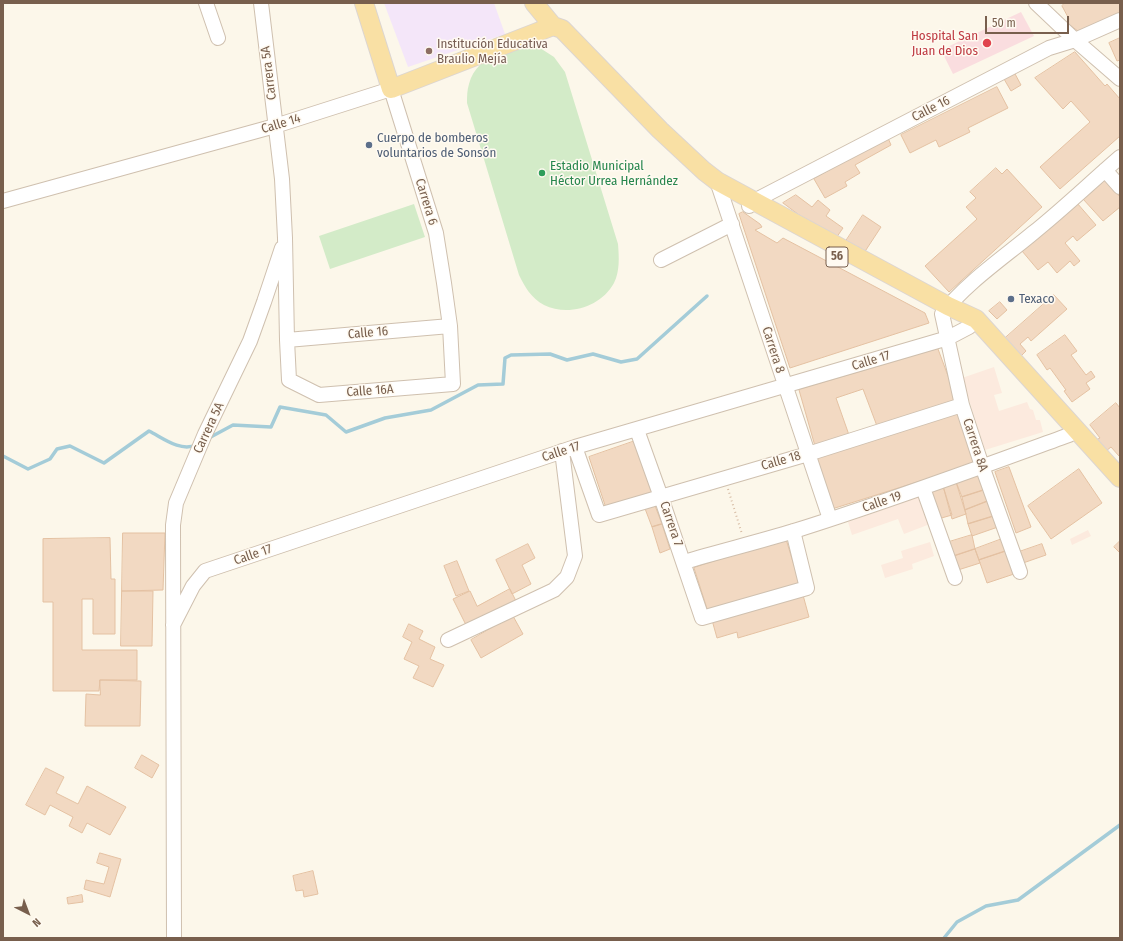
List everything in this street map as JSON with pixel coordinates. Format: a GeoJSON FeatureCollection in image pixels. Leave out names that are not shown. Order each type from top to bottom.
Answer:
{"type":"FeatureCollection","features":[{"type":"Feature","properties":{"kind":"main road","name":"Carrera 6"},"geometry":{"type":"LineString","coordinates":[[364,3],[391,90]]}},
{"type":"Feature","properties":{"kind":"main road","name":"56"},"geometry":{"type":"LineString","coordinates":[[534,3],[553,26],[555,35],[654,136],[699,178],[719,187],[945,310],[972,323],[1072,433],[1120,491]]}},
{"type":"Feature","properties":{"kind":"main road","name":"Calle 14"},"geometry":{"type":"LineString","coordinates":[[391,90],[553,26]]}},
{"type":"Feature","properties":{"kind":"main road","name":"56"},"geometry":{"type":"LineString","coordinates":[[1072,433],[1120,478]]}},
{"type":"Feature","properties":{"kind":"street"},"geometry":{"type":"LineString","coordinates":[[206,3],[218,38]]}},
{"type":"Feature","properties":{"kind":"street","name":"Carrera 5A"},"geometry":{"type":"LineString","coordinates":[[261,3],[282,178],[289,380]]}},
{"type":"Feature","properties":{"kind":"street"},"geometry":{"type":"LineString","coordinates":[[1036,3],[1075,40],[1120,79]]}},
{"type":"Feature","properties":{"kind":"street","name":"Calle 16"},"geometry":{"type":"LineString","coordinates":[[750,204],[1049,48],[1075,40],[1120,20]]}},
{"type":"Feature","properties":{"kind":"street","name":"Calle 14"},"geometry":{"type":"LineString","coordinates":[[3,202],[275,126],[391,90]]}},
{"type":"Feature","properties":{"kind":"street","name":"Carrera 6"},"geometry":{"type":"LineString","coordinates":[[391,90],[436,232],[450,326],[453,384]]}},
{"type":"Feature","properties":{"kind":"street"},"geometry":{"type":"LineString","coordinates":[[945,310],[971,284],[1035,232],[1120,157]]}},
{"type":"Feature","properties":{"kind":"street"},"geometry":{"type":"LineString","coordinates":[[1105,170],[1120,188]]}},
{"type":"Feature","properties":{"kind":"street","name":"Carrera 8"},"geometry":{"type":"LineString","coordinates":[[719,187],[830,519]]}},
{"type":"Feature","properties":{"kind":"street"},"geometry":{"type":"LineString","coordinates":[[661,260],[732,224]]}},
{"type":"Feature","properties":{"kind":"street","name":"Carrera 5A"},"geometry":{"type":"LineString","coordinates":[[174,938],[173,525],[176,503],[205,434],[250,341],[285,238]]}},
{"type":"Feature","properties":{"kind":"street","name":"Carrera 8A"},"geometry":{"type":"LineString","coordinates":[[945,310],[948,338],[962,405],[1020,572]]}},
{"type":"Feature","properties":{"kind":"street","name":"Calle 17"},"geometry":{"type":"LineString","coordinates":[[173,625],[193,586],[205,571],[569,449],[948,338],[972,323]]}},
{"type":"Feature","properties":{"kind":"street","name":"Calle 16"},"geometry":{"type":"LineString","coordinates":[[287,340],[450,326]]}},
{"type":"Feature","properties":{"kind":"street","name":"Calle 16A"},"geometry":{"type":"LineString","coordinates":[[289,380],[319,395],[453,384]]}},
{"type":"Feature","properties":{"kind":"street","name":"Calle 18"},"geometry":{"type":"LineString","coordinates":[[569,449],[600,515],[808,454],[962,405]]}},
{"type":"Feature","properties":{"kind":"street","name":"Carrera 7"},"geometry":{"type":"LineString","coordinates":[[637,430],[662,497],[702,618],[808,588],[793,531]]}},
{"type":"Feature","properties":{"kind":"street","name":"Calle 19"},"geometry":{"type":"LineString","coordinates":[[684,562],[793,531],[924,488],[1072,433]]}},
{"type":"Feature","properties":{"kind":"street"},"geometry":{"type":"LineString","coordinates":[[448,640],[554,590],[567,577],[575,556],[569,449]]}},
{"type":"Feature","properties":{"kind":"street"},"geometry":{"type":"LineString","coordinates":[[924,488],[955,578]]}},
{"type":"Feature","properties":{"kind":"path"},"geometry":{"type":"LineString","coordinates":[[725,478],[745,545]]}},
{"type":"Feature","properties":{"kind":"shaded area","name":"Institución Educativa Braulio Mejía"},"geometry":{"type":"Polygon","coordinates":[[[384,3],[494,3],[505,34],[408,67],[384,3]]]}},
{"type":"Feature","properties":{"kind":"shaded area","name":"Hospital San Juan de Dios"},"geometry":{"type":"Polygon","coordinates":[[[1021,12],[1034,36],[953,74],[941,50],[1021,12]]]}},
{"type":"Feature","properties":{"kind":"shaded area"},"geometry":{"type":"Polygon","coordinates":[[[994,367],[1002,393],[994,395],[999,411],[1027,402],[1030,409],[1033,410],[1036,420],[1040,420],[1043,432],[985,450],[962,378],[994,367]]]}},
{"type":"Feature","properties":{"kind":"shaded area"},"geometry":{"type":"Polygon","coordinates":[[[921,496],[930,524],[904,534],[898,519],[852,535],[848,522],[921,496]]]}},
{"type":"Feature","properties":{"kind":"shaded area"},"geometry":{"type":"Polygon","coordinates":[[[1088,530],[1091,536],[1072,545],[1070,539],[1088,530]]]}},
{"type":"Feature","properties":{"kind":"shaded area"},"geometry":{"type":"Polygon","coordinates":[[[930,542],[934,556],[912,564],[913,569],[885,578],[881,565],[903,558],[901,551],[930,542]]]}},
{"type":"Feature","properties":{"kind":"green space","name":"Estadio Municipal Héctor Urrea Hernández"},"geometry":{"type":"Polygon","coordinates":[[[540,48],[554,57],[565,72],[618,244],[618,269],[614,283],[601,298],[592,304],[573,310],[563,310],[544,305],[532,296],[521,279],[467,103],[468,86],[473,73],[480,65],[497,54],[508,51],[540,48]]]}},
{"type":"Feature","properties":{"kind":"green space"},"geometry":{"type":"Polygon","coordinates":[[[414,204],[425,237],[330,269],[319,236],[414,204]]]}},
{"type":"Feature","properties":{"kind":"building"},"geometry":{"type":"Polygon","coordinates":[[[1065,3],[1120,3],[1120,15],[1082,34],[1067,23],[1069,19],[1062,6],[1065,3]]]}},
{"type":"Feature","properties":{"kind":"building"},"geometry":{"type":"Polygon","coordinates":[[[1120,38],[1120,60],[1117,61],[1109,43],[1120,38]]]}},
{"type":"Feature","properties":{"kind":"building"},"geometry":{"type":"Polygon","coordinates":[[[1075,52],[1105,86],[1107,84],[1120,99],[1120,136],[1060,189],[1040,167],[1090,122],[1071,101],[1063,109],[1035,78],[1075,52]]]}},
{"type":"Feature","properties":{"kind":"building"},"geometry":{"type":"Polygon","coordinates":[[[1014,72],[1021,85],[1011,91],[1004,79],[1014,72]]]}},
{"type":"Feature","properties":{"kind":"building"},"geometry":{"type":"Polygon","coordinates":[[[997,87],[1008,108],[968,128],[970,132],[939,147],[936,140],[910,153],[901,135],[997,87]]]}},
{"type":"Feature","properties":{"kind":"building"},"geometry":{"type":"Polygon","coordinates":[[[888,138],[891,145],[855,165],[860,173],[845,182],[847,186],[825,198],[814,179],[888,138]]]}},
{"type":"Feature","properties":{"kind":"building"},"geometry":{"type":"Polygon","coordinates":[[[996,168],[1002,174],[1007,169],[1042,207],[949,292],[925,266],[977,219],[966,207],[976,198],[970,192],[996,168]]]}},
{"type":"Feature","properties":{"kind":"building"},"geometry":{"type":"Polygon","coordinates":[[[1106,180],[1120,197],[1120,207],[1103,221],[1083,199],[1106,180]]]}},
{"type":"Feature","properties":{"kind":"building"},"geometry":{"type":"Polygon","coordinates":[[[796,195],[812,207],[818,200],[830,210],[826,216],[843,228],[834,241],[783,203],[796,195]]]}},
{"type":"Feature","properties":{"kind":"building"},"geometry":{"type":"Polygon","coordinates":[[[1077,203],[1096,225],[1077,241],[1073,236],[1065,243],[1080,261],[1074,266],[1070,261],[1057,273],[1048,262],[1038,270],[1022,251],[1077,203]]]}},
{"type":"Feature","properties":{"kind":"building"},"geometry":{"type":"Polygon","coordinates":[[[743,212],[762,227],[755,230],[777,243],[783,238],[925,313],[929,323],[790,368],[739,214],[743,212]]]}},
{"type":"Feature","properties":{"kind":"building"},"geometry":{"type":"Polygon","coordinates":[[[863,215],[881,227],[862,256],[844,244],[863,215]]]}},
{"type":"Feature","properties":{"kind":"building"},"geometry":{"type":"Polygon","coordinates":[[[1054,295],[1067,309],[1031,341],[1028,337],[1020,344],[1026,351],[1019,358],[1003,340],[1054,295]]]}},
{"type":"Feature","properties":{"kind":"building"},"geometry":{"type":"Polygon","coordinates":[[[1000,302],[1007,310],[997,319],[989,311],[1000,302]]]}},
{"type":"Feature","properties":{"kind":"building"},"geometry":{"type":"Polygon","coordinates":[[[1065,335],[1077,351],[1071,355],[1086,375],[1091,371],[1095,377],[1086,383],[1090,389],[1072,402],[1064,391],[1066,390],[1050,368],[1047,370],[1037,355],[1065,335]]]}},
{"type":"Feature","properties":{"kind":"building"},"geometry":{"type":"Polygon","coordinates":[[[938,349],[957,400],[877,426],[863,389],[836,398],[849,435],[815,446],[799,390],[938,349]]]}},
{"type":"Feature","properties":{"kind":"building"},"geometry":{"type":"Polygon","coordinates":[[[1116,403],[1120,408],[1119,456],[1111,447],[1106,451],[1096,440],[1100,438],[1090,425],[1116,403]]]}},
{"type":"Feature","properties":{"kind":"building"},"geometry":{"type":"Polygon","coordinates":[[[958,412],[974,464],[832,509],[816,457],[958,412]]]}},
{"type":"Feature","properties":{"kind":"building"},"geometry":{"type":"Polygon","coordinates":[[[635,441],[652,492],[606,508],[589,457],[635,441]]]}},
{"type":"Feature","properties":{"kind":"building"},"geometry":{"type":"Polygon","coordinates":[[[1009,467],[1031,527],[1016,533],[995,472],[1009,467]]]}},
{"type":"Feature","properties":{"kind":"building"},"geometry":{"type":"Polygon","coordinates":[[[1079,469],[1102,503],[1051,539],[1028,506],[1079,469]]]}},
{"type":"Feature","properties":{"kind":"building"},"geometry":{"type":"Polygon","coordinates":[[[978,474],[984,490],[962,497],[956,482],[978,474]]]}},
{"type":"Feature","properties":{"kind":"building"},"geometry":{"type":"Polygon","coordinates":[[[956,482],[966,514],[952,519],[943,486],[956,482]]]}},
{"type":"Feature","properties":{"kind":"building"},"geometry":{"type":"Polygon","coordinates":[[[943,486],[952,515],[938,519],[929,490],[943,486]]]}},
{"type":"Feature","properties":{"kind":"building"},"geometry":{"type":"Polygon","coordinates":[[[984,490],[988,501],[965,510],[962,497],[984,490]]]}},
{"type":"Feature","properties":{"kind":"building"},"geometry":{"type":"Polygon","coordinates":[[[988,501],[994,516],[968,524],[965,510],[988,501]]]}},
{"type":"Feature","properties":{"kind":"building"},"geometry":{"type":"Polygon","coordinates":[[[654,503],[662,524],[652,527],[644,506],[654,503]]]}},
{"type":"Feature","properties":{"kind":"building"},"geometry":{"type":"Polygon","coordinates":[[[994,516],[998,527],[972,536],[968,524],[994,516]]]}},
{"type":"Feature","properties":{"kind":"building"},"geometry":{"type":"Polygon","coordinates":[[[662,524],[670,549],[660,553],[652,527],[662,524]]]}},
{"type":"Feature","properties":{"kind":"building"},"geometry":{"type":"Polygon","coordinates":[[[123,533],[165,533],[163,590],[122,591],[123,533]]]}},
{"type":"Feature","properties":{"kind":"building"},"geometry":{"type":"Polygon","coordinates":[[[972,535],[975,549],[954,556],[949,542],[972,535]]]}},
{"type":"Feature","properties":{"kind":"building"},"geometry":{"type":"Polygon","coordinates":[[[110,538],[111,579],[115,579],[115,634],[93,634],[93,599],[82,599],[82,650],[137,650],[137,680],[100,680],[99,691],[53,691],[53,602],[43,602],[43,539],[110,538]]]}},
{"type":"Feature","properties":{"kind":"building"},"geometry":{"type":"Polygon","coordinates":[[[786,539],[800,585],[709,615],[694,568],[786,539]]]}},
{"type":"Feature","properties":{"kind":"building"},"geometry":{"type":"Polygon","coordinates":[[[1002,539],[1006,551],[979,560],[975,549],[1002,539]]]}},
{"type":"Feature","properties":{"kind":"building"},"geometry":{"type":"Polygon","coordinates":[[[1120,541],[1120,553],[1114,547],[1120,541]]]}},
{"type":"Feature","properties":{"kind":"building"},"geometry":{"type":"Polygon","coordinates":[[[528,544],[535,558],[522,565],[531,584],[512,594],[496,560],[528,544]]]}},
{"type":"Feature","properties":{"kind":"building"},"geometry":{"type":"Polygon","coordinates":[[[1042,544],[1046,555],[1023,563],[1019,552],[1042,544]]]}},
{"type":"Feature","properties":{"kind":"building"},"geometry":{"type":"Polygon","coordinates":[[[975,549],[980,563],[958,570],[954,556],[975,549]]]}},
{"type":"Feature","properties":{"kind":"building"},"geometry":{"type":"Polygon","coordinates":[[[1006,551],[1014,574],[987,583],[979,560],[1006,551]]]}},
{"type":"Feature","properties":{"kind":"building"},"geometry":{"type":"Polygon","coordinates":[[[457,561],[469,591],[456,596],[444,566],[457,561]]]}},
{"type":"Feature","properties":{"kind":"building"},"geometry":{"type":"Polygon","coordinates":[[[510,589],[517,603],[467,627],[453,599],[470,591],[477,606],[510,589]]]}},
{"type":"Feature","properties":{"kind":"building"},"geometry":{"type":"Polygon","coordinates":[[[122,591],[153,591],[152,646],[121,646],[122,591]]]}},
{"type":"Feature","properties":{"kind":"building"},"geometry":{"type":"Polygon","coordinates":[[[803,595],[809,617],[738,638],[737,632],[717,638],[712,620],[803,595]]]}},
{"type":"Feature","properties":{"kind":"building"},"geometry":{"type":"Polygon","coordinates":[[[513,616],[523,634],[481,658],[471,640],[513,616]]]}},
{"type":"Feature","properties":{"kind":"building"},"geometry":{"type":"Polygon","coordinates":[[[409,624],[423,631],[419,639],[435,647],[430,659],[444,665],[433,687],[413,678],[419,666],[404,659],[412,642],[403,637],[409,624]]]}},
{"type":"Feature","properties":{"kind":"building"},"geometry":{"type":"Polygon","coordinates":[[[100,680],[141,681],[140,726],[85,726],[86,694],[100,695],[100,680]]]}},
{"type":"Feature","properties":{"kind":"building"},"geometry":{"type":"Polygon","coordinates":[[[142,755],[159,765],[152,778],[135,768],[142,755]]]}},
{"type":"Feature","properties":{"kind":"building"},"geometry":{"type":"Polygon","coordinates":[[[46,768],[64,777],[56,793],[78,804],[87,786],[126,807],[110,835],[87,823],[82,833],[69,826],[73,817],[50,805],[45,815],[26,805],[46,768]]]}},
{"type":"Feature","properties":{"kind":"building"},"geometry":{"type":"Polygon","coordinates":[[[100,853],[121,859],[110,897],[84,889],[86,880],[104,884],[109,867],[97,863],[100,853]]]}},
{"type":"Feature","properties":{"kind":"building"},"geometry":{"type":"Polygon","coordinates":[[[313,871],[318,894],[304,897],[303,890],[296,891],[293,876],[313,871]]]}},
{"type":"Feature","properties":{"kind":"building"},"geometry":{"type":"Polygon","coordinates":[[[82,895],[83,902],[68,904],[67,898],[82,895]]]}},
{"type":"Feature","properties":{"kind":"waterway"},"geometry":{"type":"LineString","coordinates":[[207,439],[233,425],[271,427],[280,407],[326,415],[346,432],[385,418],[431,410],[478,385],[503,384],[505,358],[511,355],[550,354],[567,360],[593,354],[621,362],[637,359],[707,296]]}},
{"type":"Feature","properties":{"kind":"waterway"},"geometry":{"type":"LineString","coordinates":[[3,456],[28,469],[50,459],[57,449],[70,446],[104,463],[149,431],[172,443],[184,447],[196,445]]}},
{"type":"Feature","properties":{"kind":"waterway"},"geometry":{"type":"LineString","coordinates":[[944,938],[957,922],[986,906],[1018,900],[1120,825]]}},
{"type":"Feature","properties":{"kind":"place","name":"Hospital San Juan de Dios"},"geometry":{"type":"Point","coordinates":[987,43]}},
{"type":"Feature","properties":{"kind":"place","name":"Institución Educativa Braulio Mejía"},"geometry":{"type":"Point","coordinates":[429,51]}},
{"type":"Feature","properties":{"kind":"place","name":"Cuerpo de bomberos voluntarios de Sonsón"},"geometry":{"type":"Point","coordinates":[369,145]}},
{"type":"Feature","properties":{"kind":"place","name":"Estadio Municipal Héctor Urrea Hernández"},"geometry":{"type":"Point","coordinates":[542,173]}},
{"type":"Feature","properties":{"kind":"place","name":"Texaco"},"geometry":{"type":"Point","coordinates":[1011,299]}}]}
